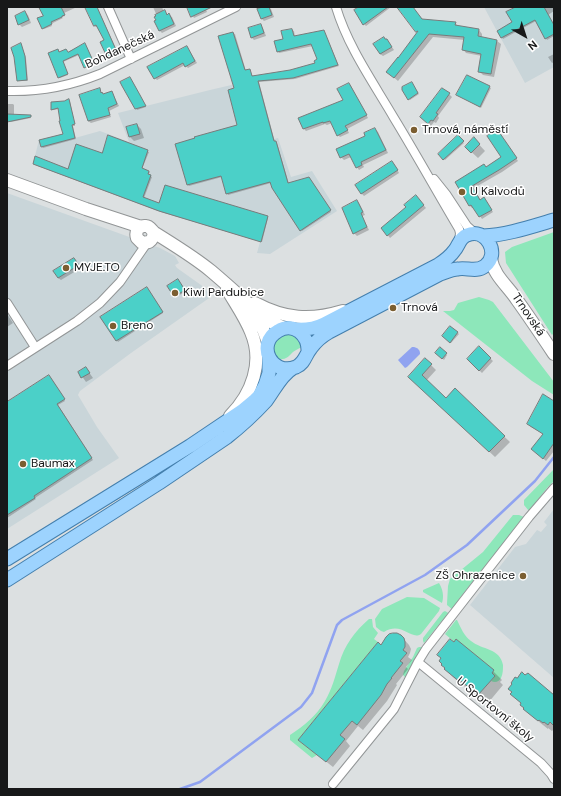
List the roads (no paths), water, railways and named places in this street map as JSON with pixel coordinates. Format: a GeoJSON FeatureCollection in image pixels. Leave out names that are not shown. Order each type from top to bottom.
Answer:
{"type":"FeatureCollection","features":[{"type":"Feature","properties":{"kind":"main road"},"geometry":{"type":"LineString","coordinates":[[7,559],[242,412],[259,396],[267,379],[270,365],[267,353],[268,342],[276,331],[290,328],[306,330],[318,327],[438,265],[449,257],[467,235],[500,235],[554,220]]}},
{"type":"Feature","properties":{"kind":"main road"},"geometry":{"type":"LineString","coordinates":[[458,245],[457,259],[459,263],[471,270],[481,269],[488,263],[491,255],[503,240],[521,229]]}},
{"type":"Feature","properties":{"kind":"main road"},"geometry":{"type":"LineString","coordinates":[[479,235],[489,243],[491,255]]}},
{"type":"Feature","properties":{"kind":"main road"},"geometry":{"type":"LineString","coordinates":[[7,580],[227,437],[257,411],[286,373],[301,364],[315,342],[320,337],[440,274],[467,268]]}},
{"type":"Feature","properties":{"kind":"main road"},"geometry":{"type":"LineString","coordinates":[[290,328],[298,331],[305,338],[308,352]]}},
{"type":"Feature","properties":{"kind":"main road"},"geometry":{"type":"LineString","coordinates":[[269,357],[275,365],[279,367],[293,368]]}},
{"type":"Feature","properties":{"kind":"street"},"geometry":{"type":"LineString","coordinates":[[108,7],[130,59]]}},
{"type":"Feature","properties":{"kind":"street","name":"Bohdanečská"},"geometry":{"type":"LineString","coordinates":[[7,91],[43,90],[74,83],[100,74],[236,7]]}},
{"type":"Feature","properties":{"kind":"street"},"geometry":{"type":"LineString","coordinates":[[336,7],[352,47],[459,229],[460,233],[458,245]]}},
{"type":"Feature","properties":{"kind":"street"},"geometry":{"type":"LineString","coordinates":[[417,156],[446,194],[467,226],[479,235]]}},
{"type":"Feature","properties":{"kind":"street"},"geometry":{"type":"LineString","coordinates":[[7,180],[86,209],[144,236],[176,246],[211,271],[267,320],[290,328]]}},
{"type":"Feature","properties":{"kind":"street"},"geometry":{"type":"LineString","coordinates":[[7,366],[90,311],[114,289],[131,265],[144,236]]}},
{"type":"Feature","properties":{"kind":"street","name":"Trnovská"},"geometry":{"type":"LineString","coordinates":[[491,255],[493,268],[499,278],[517,299],[554,354]]}},
{"type":"Feature","properties":{"kind":"street","name":"Trnovská"},"geometry":{"type":"LineString","coordinates":[[481,269],[489,271],[499,278]]}},
{"type":"Feature","properties":{"kind":"street"},"geometry":{"type":"LineString","coordinates":[[222,281],[238,293],[273,312],[295,317],[313,317],[337,313],[363,304]]}},
{"type":"Feature","properties":{"kind":"street"},"geometry":{"type":"LineString","coordinates":[[222,281],[260,326],[265,333],[268,342]]}},
{"type":"Feature","properties":{"kind":"street"},"geometry":{"type":"LineString","coordinates":[[216,429],[232,414],[243,400],[254,378],[257,362],[256,346],[251,331],[222,281]]}},
{"type":"Feature","properties":{"kind":"street"},"geometry":{"type":"LineString","coordinates":[[7,303],[35,347]]}},
{"type":"Feature","properties":{"kind":"street"},"geometry":{"type":"LineString","coordinates":[[333,784],[394,709],[426,649],[529,517],[554,488]]}},
{"type":"Feature","properties":{"kind":"street","name":"U Sportovní školy"},"geometry":{"type":"LineString","coordinates":[[418,662],[541,763],[554,778]]}},
{"type":"Feature","properties":{"kind":"water"},"geometry":{"type":"Polygon","coordinates":[[[412,347],[418,349],[420,354],[405,368],[398,360],[412,347]]]}},
{"type":"Feature","properties":{"kind":"waterway"},"geometry":{"type":"LineString","coordinates":[[180,789],[200,782],[301,707],[312,693],[337,625],[342,620],[425,575],[467,545],[535,481],[554,457]]}},
{"type":"Feature","properties":{"kind":"place","name":"Trnová, náměstí"},"geometry":{"type":"Point","coordinates":[414,130]}},
{"type":"Feature","properties":{"kind":"place","name":"U Kalvodů"},"geometry":{"type":"Point","coordinates":[462,192]}},
{"type":"Feature","properties":{"kind":"place","name":"MYJE.TO"},"geometry":{"type":"Point","coordinates":[66,268]}},
{"type":"Feature","properties":{"kind":"place","name":"Kiwi Pardubice"},"geometry":{"type":"Point","coordinates":[175,293]}},
{"type":"Feature","properties":{"kind":"place","name":"Trnová"},"geometry":{"type":"Point","coordinates":[393,308]}},
{"type":"Feature","properties":{"kind":"place","name":"Breno"},"geometry":{"type":"Point","coordinates":[113,326]}},
{"type":"Feature","properties":{"kind":"place","name":"Baumax"},"geometry":{"type":"Point","coordinates":[23,464]}},
{"type":"Feature","properties":{"kind":"place","name":"ZŠ Ohrazenice"},"geometry":{"type":"Point","coordinates":[523,576]}}]}
